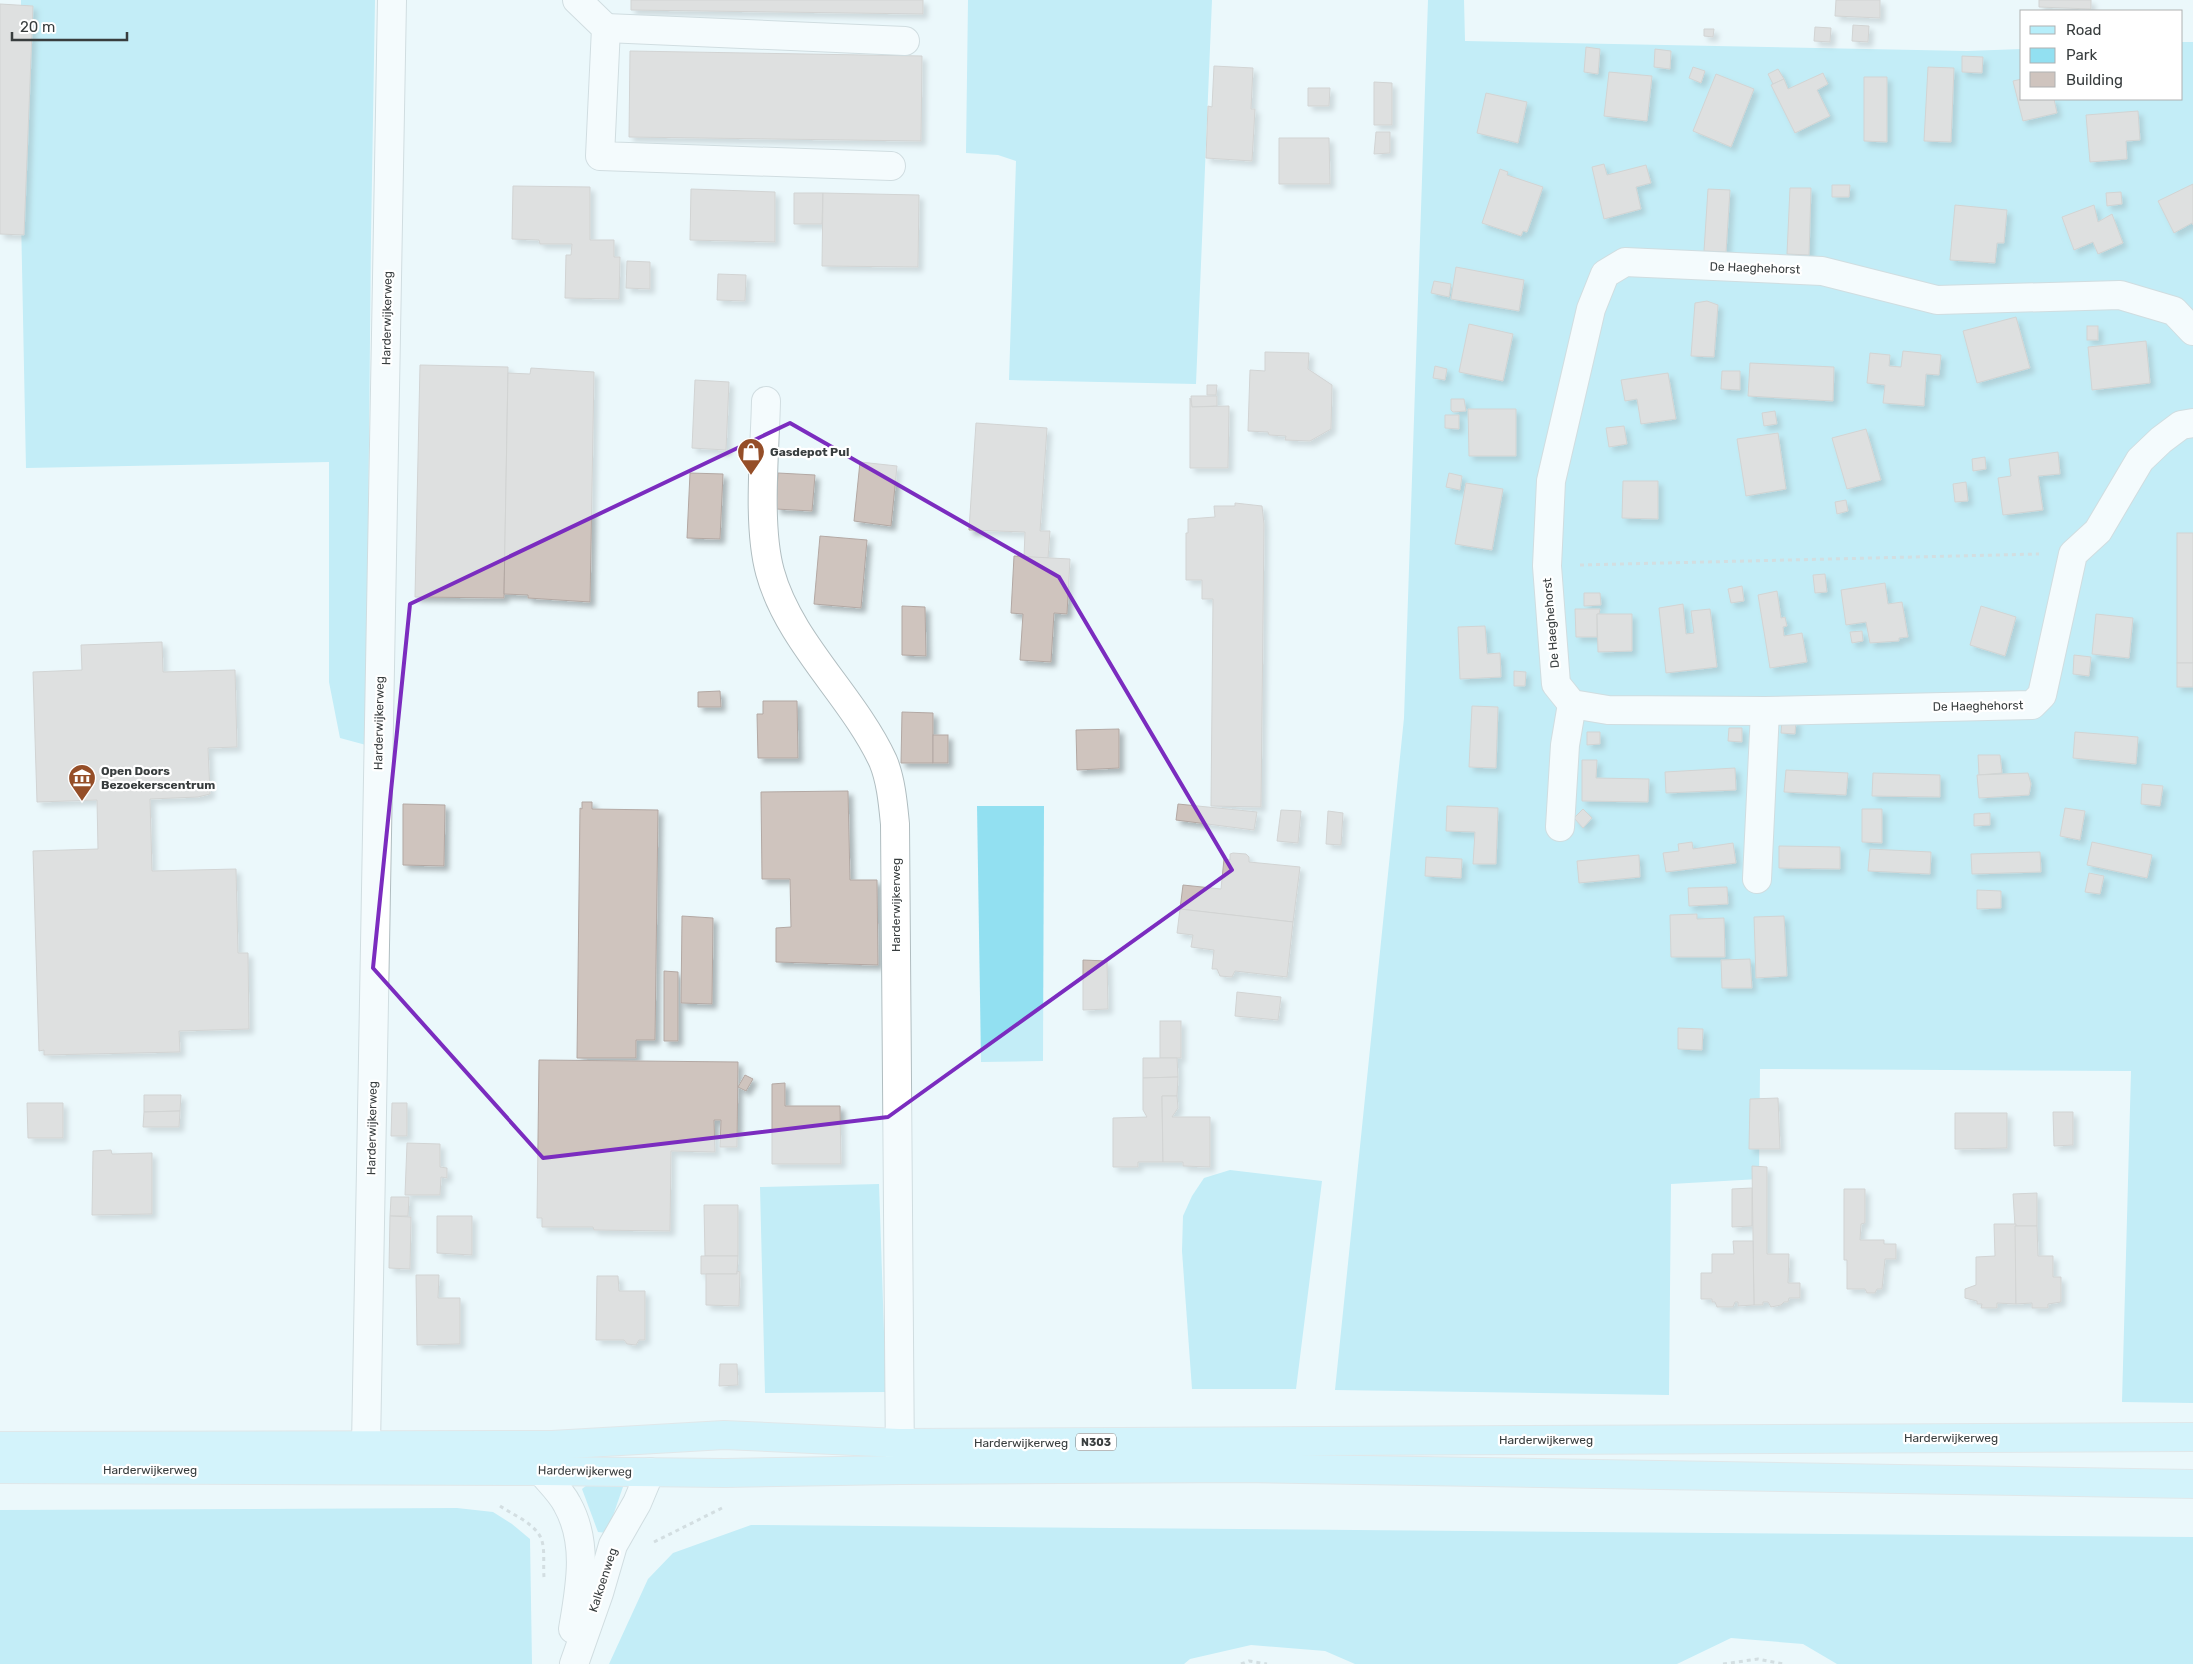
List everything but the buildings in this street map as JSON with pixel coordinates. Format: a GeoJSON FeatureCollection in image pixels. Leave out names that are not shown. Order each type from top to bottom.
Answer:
{"type":"FeatureCollection","features":[{"type":"Feature","properties":{"kind":"main road","name":"Harderwijkerweg"},"geometry":{"type":"LineString","coordinates":[[0,1446],[552,1445],[724,1435],[899,1443],[2193,1437]]}},
{"type":"Feature","properties":{"kind":"main road","name":"Harderwijkerweg"},"geometry":{"type":"LineString","coordinates":[[0,1469],[541,1471],[725,1474],[900,1470],[1244,1468],[2193,1484]]}},
{"type":"Feature","properties":{"kind":"street","name":"Harderwijkerweg"},"geometry":{"type":"LineString","coordinates":[[366,1446],[392,0]]}},
{"type":"Feature","properties":{"kind":"street"},"geometry":{"type":"LineString","coordinates":[[577,0],[606,28],[905,42]]}},
{"type":"Feature","properties":{"kind":"street"},"geometry":{"type":"LineString","coordinates":[[606,28],[600,156],[891,166]]}},
{"type":"Feature","properties":{"kind":"street","name":"De Haeghehorst"},"geometry":{"type":"LineString","coordinates":[[2073,554],[2042,695],[2032,705],[1765,711],[1608,710],[1572,704],[1556,684],[1547,566],[1551,481],[1591,309],[1605,274],[1625,262],[1822,271],[1937,300],[2120,295],[2174,311],[2193,331]]}},
{"type":"Feature","properties":{"kind":"street","name":"Harderwijkerweg"},"geometry":{"type":"LineString","coordinates":[[766,401],[763,501],[765,544],[770,572],[780,598],[806,646],[862,726],[883,762],[894,816],[900,1470]]}},
{"type":"Feature","properties":{"kind":"street"},"geometry":{"type":"LineString","coordinates":[[2073,554],[2098,530],[2140,460],[2161,440],[2181,425],[2193,423]]}},
{"type":"Feature","properties":{"kind":"street"},"geometry":{"type":"LineString","coordinates":[[1560,827],[1565,745],[1572,704]]}},
{"type":"Feature","properties":{"kind":"street"},"geometry":{"type":"LineString","coordinates":[[1758,879],[1765,711]]}},
{"type":"Feature","properties":{"kind":"street","name":"Kalkoenweg"},"geometry":{"type":"LineString","coordinates":[[541,1471],[567,1502],[578,1528],[581,1544],[579,1592],[568,1664]]}},
{"type":"Feature","properties":{"kind":"street","name":"Kalkoenweg"},"geometry":{"type":"LineString","coordinates":[[574,1664],[613,1546],[637,1504],[650,1472]]}},
{"type":"Feature","properties":{"kind":"path","name":"De Haeghehorst"},"geometry":{"type":"LineString","coordinates":[[1547,566],[2073,554]]}},
{"type":"Feature","properties":{"kind":"path"},"geometry":{"type":"LineString","coordinates":[[1723,1664],[1758,1659],[1783,1664]]}},
{"type":"Feature","properties":{"kind":"path"},"geometry":{"type":"LineString","coordinates":[[1241,1664],[1249,1661],[1267,1664]]}},
{"type":"Feature","properties":{"kind":"highlighted area"},"geometry":{"type":"Polygon","coordinates":[[[790,423],[1059,577],[1232,870],[888,1117],[543,1158],[373,968],[410,604],[790,423]]]}},
{"type":"Feature","properties":{"kind":"green space"},"geometry":{"type":"Polygon","coordinates":[[[21,0],[375,0],[366,745],[340,738],[329,682],[329,462],[26,468],[21,216],[21,0]]]}},
{"type":"Feature","properties":{"kind":"green space"},"geometry":{"type":"Polygon","coordinates":[[[968,0],[1212,0],[1196,384],[1009,380],[1016,161],[998,155],[966,153],[968,0]]]}},
{"type":"Feature","properties":{"kind":"green space"},"geometry":{"type":"Polygon","coordinates":[[[1428,0],[1464,0],[1465,41],[1967,51],[2020,49],[2020,100],[2183,100],[2183,42],[2193,42],[2193,1403],[2122,1402],[2131,1071],[1760,1069],[1759,1179],[1671,1184],[1669,1395],[1335,1390],[1404,718],[1428,0]]]}},
{"type":"Feature","properties":{"kind":"green space"},"geometry":{"type":"Polygon","coordinates":[[[977,806],[1044,806],[1043,1061],[981,1062],[977,806]]]}},
{"type":"Feature","properties":{"kind":"green space"},"geometry":{"type":"Polygon","coordinates":[[[1230,1170],[1322,1181],[1296,1389],[1192,1389],[1182,1251],[1183,1216],[1192,1196],[1204,1178],[1230,1170]]]}},
{"type":"Feature","properties":{"kind":"green space"},"geometry":{"type":"Polygon","coordinates":[[[879,1184],[886,1392],[765,1393],[760,1187],[879,1184]]]}},
{"type":"Feature","properties":{"kind":"green space"},"geometry":{"type":"Polygon","coordinates":[[[624,1484],[607,1533],[598,1532],[582,1489],[587,1485],[624,1484]]]}},
{"type":"Feature","properties":{"kind":"green space"},"geometry":{"type":"Polygon","coordinates":[[[457,1508],[493,1512],[512,1524],[530,1539],[532,1664],[0,1664],[0,1510],[457,1508]]]}},
{"type":"Feature","properties":{"kind":"green space"},"geometry":{"type":"Polygon","coordinates":[[[751,1525],[2193,1537],[2193,1664],[1837,1664],[1803,1644],[1731,1638],[1677,1664],[1355,1664],[1325,1651],[1251,1645],[1190,1659],[1184,1664],[609,1664],[648,1579],[673,1553],[751,1525]]]}},
{"type":"Feature","properties":{"kind":"place","name":"Gasdepot Pul"},"geometry":{"type":"Point","coordinates":[751,476]}},
{"type":"Feature","properties":{"kind":"place","name":"Open Doors Bezoekerscentrum"},"geometry":{"type":"Point","coordinates":[82,802]}}]}
